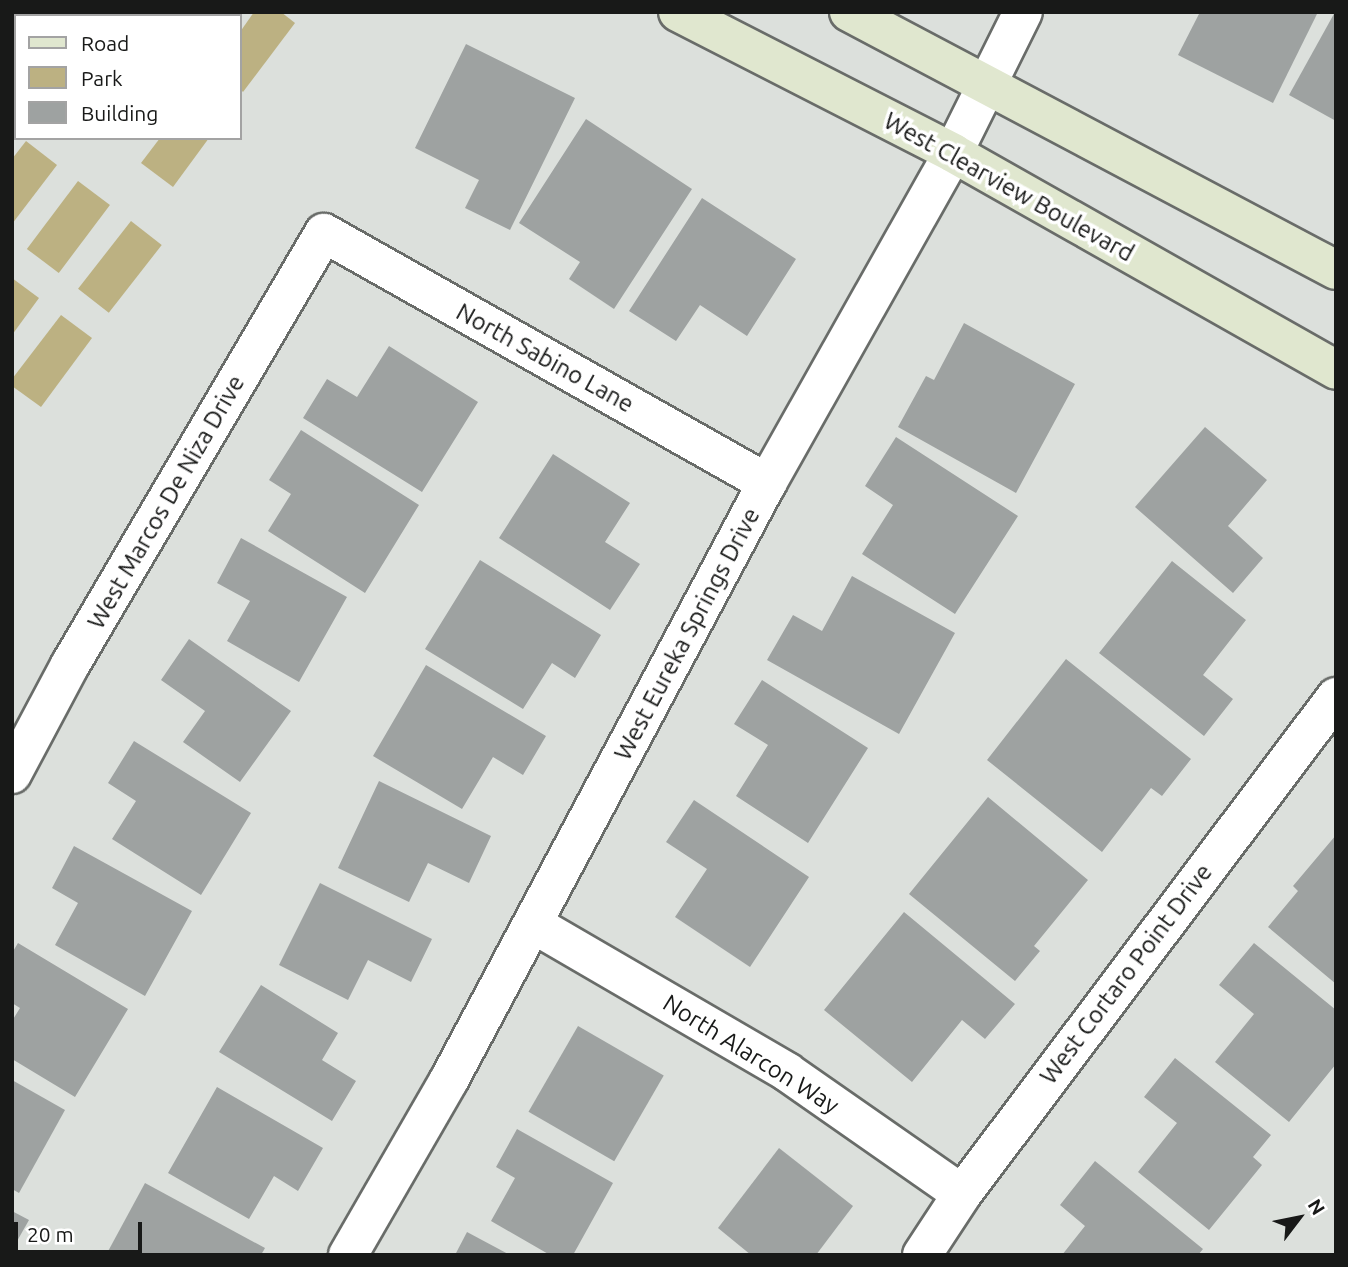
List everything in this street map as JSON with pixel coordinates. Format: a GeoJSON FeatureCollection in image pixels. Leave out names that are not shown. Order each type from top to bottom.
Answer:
{"type":"FeatureCollection","features":[{"type":"Feature","properties":{"kind":"street","name":"West Clearview Boulevard"},"geometry":{"type":"LineString","coordinates":[[678,12],[953,153],[1336,370]]}},
{"type":"Feature","properties":{"kind":"street"},"geometry":{"type":"LineString","coordinates":[[849,12],[1336,270]]}},
{"type":"Feature","properties":{"kind":"street","name":"West Eureka Springs Drive"},"geometry":{"type":"LineString","coordinates":[[348,1255],[533,924],[767,483],[953,153],[1023,12]]}},
{"type":"Feature","properties":{"kind":"street","name":"North Sabino Lane"},"geometry":{"type":"LineString","coordinates":[[324,233],[767,483]]}},
{"type":"Feature","properties":{"kind":"street","name":"West Marcos De Niza Drive"},"geometry":{"type":"LineString","coordinates":[[12,774],[70,665],[324,233]]}},
{"type":"Feature","properties":{"kind":"street","name":"West Cortaro Point Drive"},"geometry":{"type":"LineString","coordinates":[[922,1255],[962,1194],[1336,697]]}},
{"type":"Feature","properties":{"kind":"street","name":"North Alarcon Way"},"geometry":{"type":"LineString","coordinates":[[533,924],[787,1072],[962,1194]]}},
{"type":"Feature","properties":{"kind":"green space"},"geometry":{"type":"Polygon","coordinates":[[[254,12],[281,12],[295,23],[243,92],[242,91],[242,29],[254,12]]]}},
{"type":"Feature","properties":{"kind":"green space"},"geometry":{"type":"Polygon","coordinates":[[[158,140],[208,140],[173,187],[141,163],[158,140]]]}},
{"type":"Feature","properties":{"kind":"green space"},"geometry":{"type":"Polygon","coordinates":[[[26,141],[57,165],[12,224],[12,159],[26,141]]]}},
{"type":"Feature","properties":{"kind":"green space"},"geometry":{"type":"Polygon","coordinates":[[[78,181],[110,205],[59,273],[27,249],[78,181]]]}},
{"type":"Feature","properties":{"kind":"green space"},"geometry":{"type":"Polygon","coordinates":[[[131,221],[162,245],[109,313],[78,289],[131,221]]]}},
{"type":"Feature","properties":{"kind":"green space"},"geometry":{"type":"Polygon","coordinates":[[[12,278],[39,298],[12,335],[12,278]]]}},
{"type":"Feature","properties":{"kind":"green space"},"geometry":{"type":"Polygon","coordinates":[[[61,315],[92,338],[41,407],[12,386],[12,379],[61,315]]]}},
{"type":"Feature","properties":{"kind":"building"},"geometry":{"type":"Polygon","coordinates":[[[1200,12],[1318,12],[1273,103],[1178,55],[1200,12]]]}},
{"type":"Feature","properties":{"kind":"building"},"geometry":{"type":"Polygon","coordinates":[[[1336,12],[1336,121],[1289,95],[1336,12]]]}},
{"type":"Feature","properties":{"kind":"building"},"geometry":{"type":"Polygon","coordinates":[[[466,44],[575,98],[510,230],[465,208],[479,180],[415,148],[466,44]]]}},
{"type":"Feature","properties":{"kind":"building"},"geometry":{"type":"Polygon","coordinates":[[[586,119],[692,189],[614,309],[569,279],[580,262],[519,223],[586,119]]]}},
{"type":"Feature","properties":{"kind":"building"},"geometry":{"type":"Polygon","coordinates":[[[702,198],[796,259],[747,336],[700,305],[676,341],[629,311],[702,198]]]}},
{"type":"Feature","properties":{"kind":"building"},"geometry":{"type":"Polygon","coordinates":[[[964,323],[1075,384],[1016,493],[898,427],[926,376],[934,380],[964,323]]]}},
{"type":"Feature","properties":{"kind":"building"},"geometry":{"type":"Polygon","coordinates":[[[389,346],[478,402],[422,492],[303,418],[327,379],[357,397],[389,346]]]}},
{"type":"Feature","properties":{"kind":"building"},"geometry":{"type":"Polygon","coordinates":[[[1205,427],[1267,480],[1228,526],[1263,558],[1233,593],[1135,507],[1205,427]]]}},
{"type":"Feature","properties":{"kind":"building"},"geometry":{"type":"Polygon","coordinates":[[[301,430],[419,505],[365,593],[268,531],[291,494],[269,480],[301,430]]]}},
{"type":"Feature","properties":{"kind":"building"},"geometry":{"type":"Polygon","coordinates":[[[896,437],[1018,516],[955,614],[862,554],[893,505],[865,486],[896,437]]]}},
{"type":"Feature","properties":{"kind":"building"},"geometry":{"type":"Polygon","coordinates":[[[553,454],[630,503],[605,542],[640,564],[610,610],[499,538],[553,454]]]}},
{"type":"Feature","properties":{"kind":"building"},"geometry":{"type":"Polygon","coordinates":[[[241,538],[347,597],[299,682],[227,641],[250,601],[217,583],[241,538]]]}},
{"type":"Feature","properties":{"kind":"building"},"geometry":{"type":"Polygon","coordinates":[[[480,560],[601,635],[575,678],[552,663],[523,709],[425,649],[480,560]]]}},
{"type":"Feature","properties":{"kind":"building"},"geometry":{"type":"Polygon","coordinates":[[[1172,561],[1246,620],[1203,675],[1233,699],[1204,736],[1099,653],[1172,561]]]}},
{"type":"Feature","properties":{"kind":"building"},"geometry":{"type":"Polygon","coordinates":[[[852,576],[955,633],[899,734],[767,660],[793,615],[822,631],[852,576]]]}},
{"type":"Feature","properties":{"kind":"building"},"geometry":{"type":"Polygon","coordinates":[[[189,639],[291,711],[240,782],[183,742],[205,711],[161,680],[189,639]]]}},
{"type":"Feature","properties":{"kind":"building"},"geometry":{"type":"Polygon","coordinates":[[[1066,659],[1191,759],[1162,796],[1151,788],[1102,852],[987,760],[1066,659]]]}},
{"type":"Feature","properties":{"kind":"building"},"geometry":{"type":"Polygon","coordinates":[[[426,665],[546,736],[523,775],[493,757],[462,809],[373,756],[426,665]]]}},
{"type":"Feature","properties":{"kind":"building"},"geometry":{"type":"Polygon","coordinates":[[[762,680],[868,748],[808,843],[736,796],[768,745],[734,724],[762,680]]]}},
{"type":"Feature","properties":{"kind":"building"},"geometry":{"type":"Polygon","coordinates":[[[134,741],[251,813],[201,895],[112,839],[136,801],[108,783],[134,741]]]}},
{"type":"Feature","properties":{"kind":"building"},"geometry":{"type":"Polygon","coordinates":[[[379,781],[491,836],[469,883],[428,863],[409,902],[338,868],[379,781]]]}},
{"type":"Feature","properties":{"kind":"building"},"geometry":{"type":"Polygon","coordinates":[[[988,797],[1088,880],[1034,946],[1040,951],[1015,981],[909,894],[988,797]]]}},
{"type":"Feature","properties":{"kind":"building"},"geometry":{"type":"Polygon","coordinates":[[[694,800],[809,877],[750,967],[675,917],[707,869],[666,842],[694,800]]]}},
{"type":"Feature","properties":{"kind":"building"},"geometry":{"type":"Polygon","coordinates":[[[1336,835],[1336,984],[1268,927],[1298,891],[1293,886],[1336,835]]]}},
{"type":"Feature","properties":{"kind":"building"},"geometry":{"type":"Polygon","coordinates":[[[74,846],[192,911],[145,996],[55,945],[78,903],[52,888],[74,846]]]}},
{"type":"Feature","properties":{"kind":"building"},"geometry":{"type":"Polygon","coordinates":[[[320,883],[432,939],[411,982],[368,960],[348,1000],[279,965],[320,883]]]}},
{"type":"Feature","properties":{"kind":"building"},"geometry":{"type":"Polygon","coordinates":[[[904,912],[1015,1004],[985,1039],[962,1020],[912,1082],[824,1010],[904,912]]]}},
{"type":"Feature","properties":{"kind":"building"},"geometry":{"type":"Polygon","coordinates":[[[18,943],[128,1009],[75,1097],[12,1059],[12,1021],[20,1008],[12,1003],[12,953],[18,943]]]}},
{"type":"Feature","properties":{"kind":"building"},"geometry":{"type":"Polygon","coordinates":[[[1254,943],[1336,1010],[1336,1064],[1289,1122],[1215,1062],[1254,1014],[1219,985],[1254,943]]]}},
{"type":"Feature","properties":{"kind":"building"},"geometry":{"type":"Polygon","coordinates":[[[261,985],[338,1033],[322,1060],[356,1081],[332,1121],[219,1052],[261,985]]]}},
{"type":"Feature","properties":{"kind":"building"},"geometry":{"type":"Polygon","coordinates":[[[578,1026],[664,1076],[614,1161],[528,1112],[578,1026]]]}},
{"type":"Feature","properties":{"kind":"building"},"geometry":{"type":"Polygon","coordinates":[[[1175,1058],[1271,1135],[1253,1157],[1262,1165],[1209,1230],[1138,1172],[1177,1123],[1144,1097],[1175,1058]]]}},
{"type":"Feature","properties":{"kind":"building"},"geometry":{"type":"Polygon","coordinates":[[[12,1080],[65,1110],[19,1193],[12,1189],[12,1080]]]}},
{"type":"Feature","properties":{"kind":"building"},"geometry":{"type":"Polygon","coordinates":[[[217,1087],[323,1148],[298,1191],[274,1176],[249,1219],[168,1173],[217,1087]]]}},
{"type":"Feature","properties":{"kind":"building"},"geometry":{"type":"Polygon","coordinates":[[[517,1129],[613,1183],[573,1255],[550,1255],[491,1221],[515,1178],[496,1167],[517,1129]]]}},
{"type":"Feature","properties":{"kind":"building"},"geometry":{"type":"Polygon","coordinates":[[[779,1148],[853,1206],[816,1255],[751,1255],[718,1228],[779,1148]]]}},
{"type":"Feature","properties":{"kind":"building"},"geometry":{"type":"Polygon","coordinates":[[[1095,1161],[1203,1249],[1198,1255],[1062,1255],[1085,1226],[1060,1205],[1095,1161]]]}},
{"type":"Feature","properties":{"kind":"building"},"geometry":{"type":"Polygon","coordinates":[[[145,1183],[265,1248],[261,1255],[106,1255],[145,1183]]]}},
{"type":"Feature","properties":{"kind":"building"},"geometry":{"type":"Polygon","coordinates":[[[12,1211],[29,1220],[12,1250],[12,1211]]]}},
{"type":"Feature","properties":{"kind":"building"},"geometry":{"type":"Polygon","coordinates":[[[467,1232],[510,1255],[455,1255],[467,1232]]]}}]}
